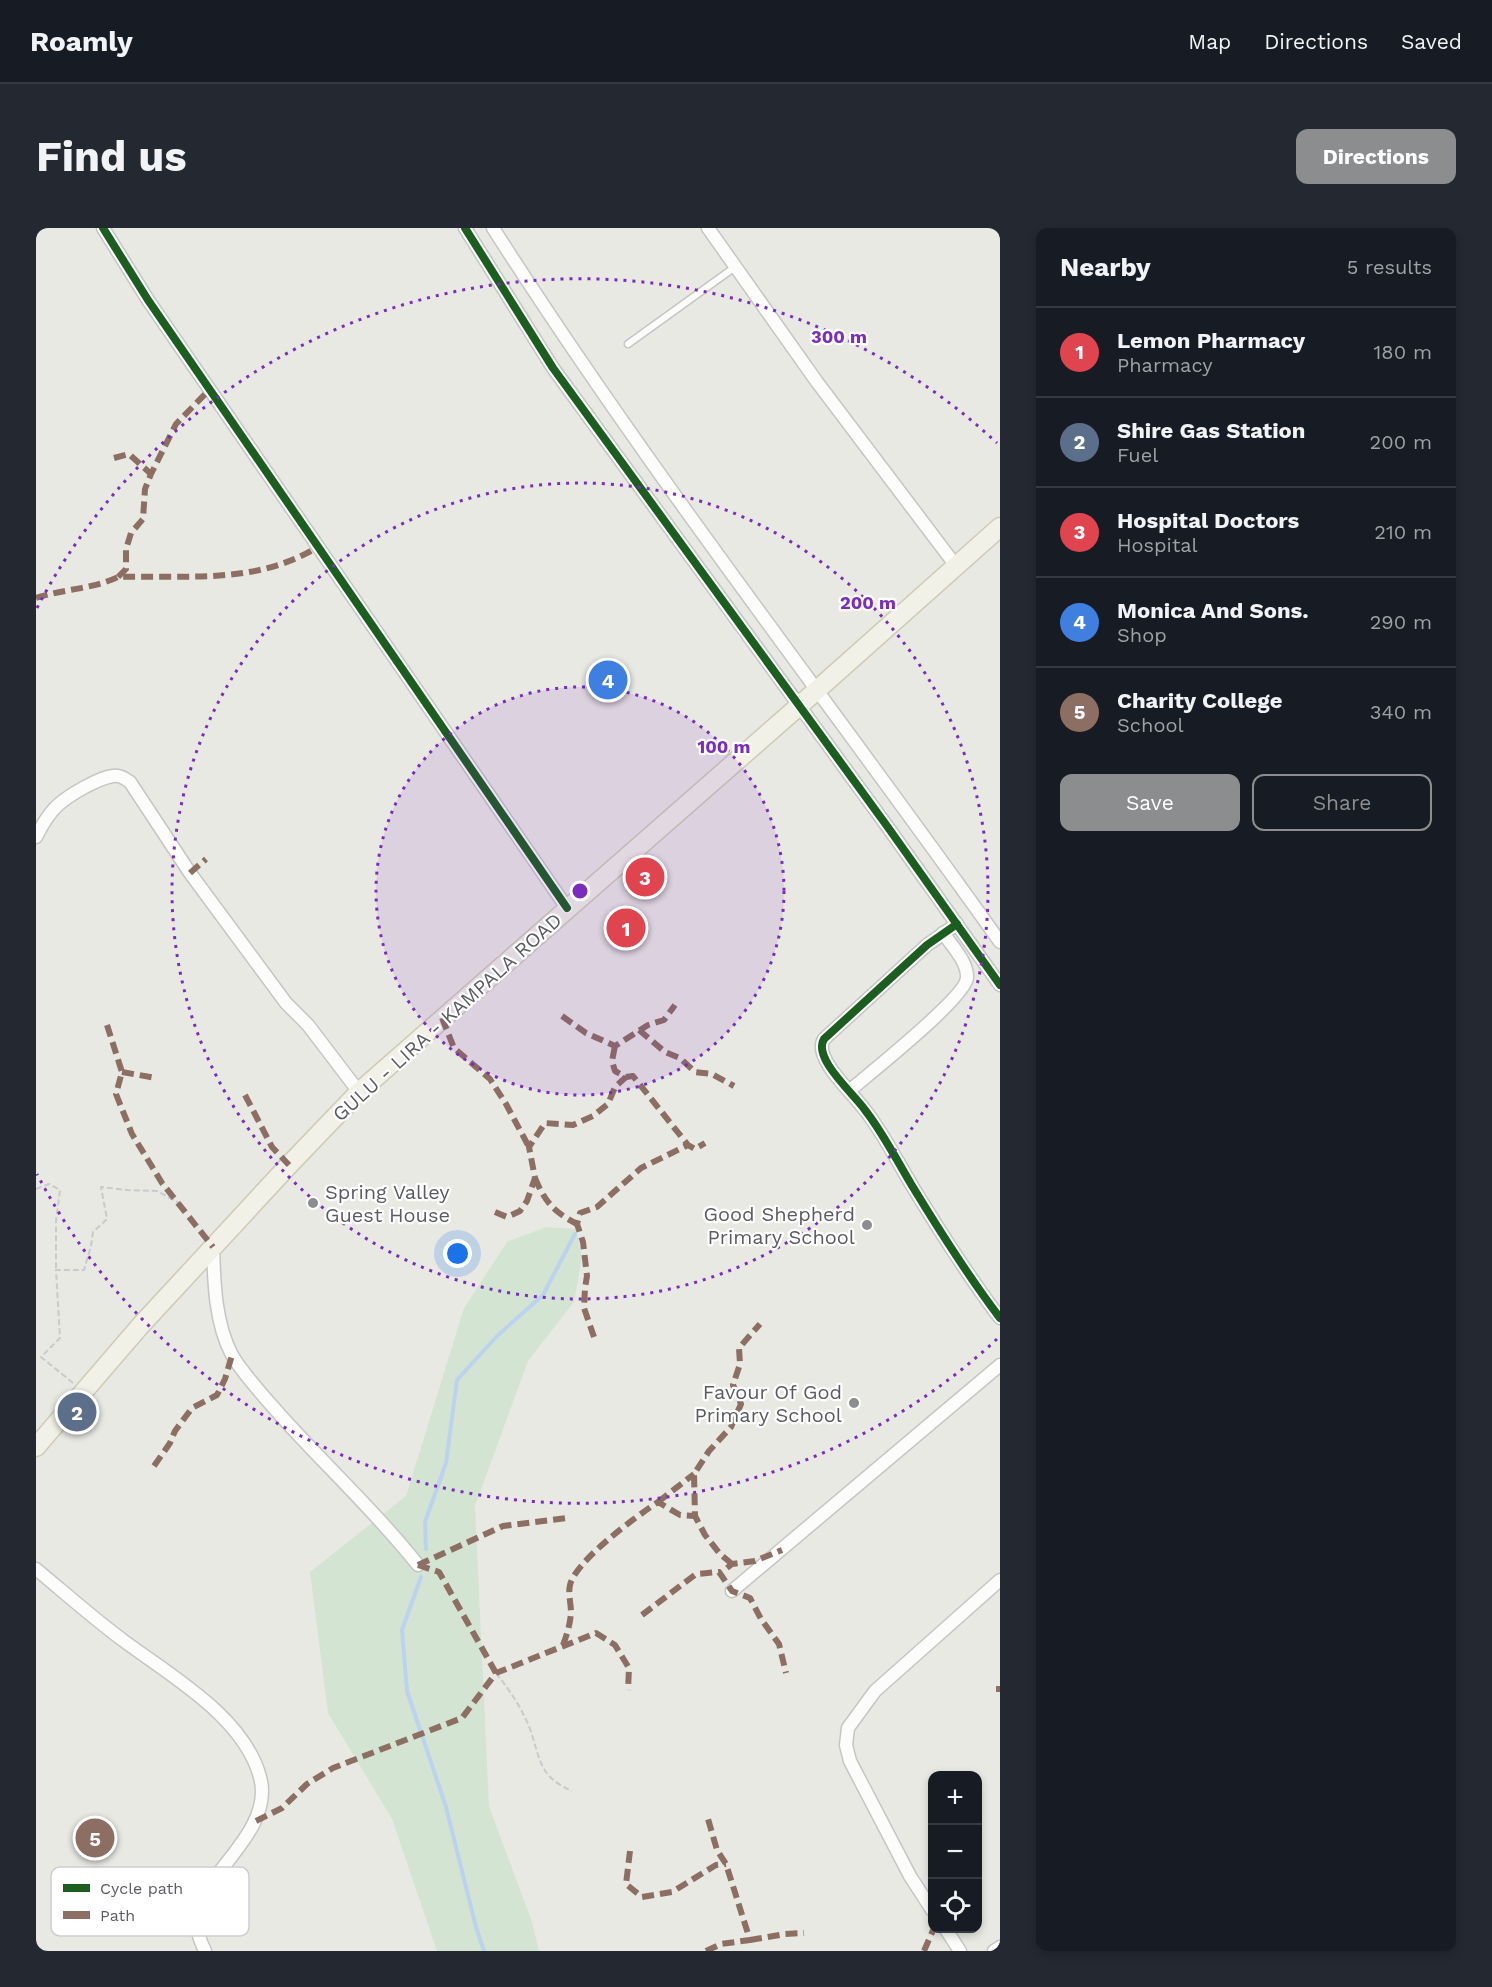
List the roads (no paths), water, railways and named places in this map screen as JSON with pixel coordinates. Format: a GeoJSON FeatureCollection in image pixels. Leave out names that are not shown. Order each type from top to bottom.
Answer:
{"type":"FeatureCollection","features":[{"type":"Feature","properties":{"kind":"main road","name":"GULU - LIRA - KAMPALA ROAD"},"geometry":{"type":"LineString","coordinates":[[36,1447],[83,1391],[213,1247],[359,1092],[800,706],[1000,527]]}},
{"type":"Feature","properties":{"kind":"street"},"geometry":{"type":"LineString","coordinates":[[103,228],[148,300],[567,908]]}},
{"type":"Feature","properties":{"kind":"street"},"geometry":{"type":"LineString","coordinates":[[465,228],[553,368],[1000,985]]}},
{"type":"Feature","properties":{"kind":"street"},"geometry":{"type":"LineString","coordinates":[[494,228],[563,337],[632,435],[1000,942]]}},
{"type":"Feature","properties":{"kind":"street"},"geometry":{"type":"LineString","coordinates":[[708,228],[817,382],[956,566]]}},
{"type":"Feature","properties":{"kind":"street"},"geometry":{"type":"LineString","coordinates":[[36,837],[48,816],[59,804],[88,786],[111,776],[122,776],[130,782],[190,873],[286,1003],[308,1025],[359,1092]]}},
{"type":"Feature","properties":{"kind":"street"},"geometry":{"type":"LineString","coordinates":[[957,924],[927,945],[824,1039],[821,1052],[873,1121],[927,1209],[1000,1318]]}},
{"type":"Feature","properties":{"kind":"street"},"geometry":{"type":"LineString","coordinates":[[849,1091],[939,1012],[967,981],[964,965],[943,933]]}},
{"type":"Feature","properties":{"kind":"street"},"geometry":{"type":"LineString","coordinates":[[213,1247],[214,1281],[220,1321],[232,1355],[267,1400],[391,1532],[418,1565]]}},
{"type":"Feature","properties":{"kind":"street"},"geometry":{"type":"LineString","coordinates":[[732,1591],[1000,1365]]}},
{"type":"Feature","properties":{"kind":"street"},"geometry":{"type":"LineString","coordinates":[[36,1569],[122,1640],[162,1668],[217,1712],[240,1737],[260,1775],[264,1792],[256,1821],[222,1867]]}},
{"type":"Feature","properties":{"kind":"street"},"geometry":{"type":"LineString","coordinates":[[928,1903],[910,1876],[850,1761],[846,1745],[848,1728],[875,1690],[1000,1580]]}},
{"type":"Feature","properties":{"kind":"street"},"geometry":{"type":"LineString","coordinates":[[948,1933],[960,1951]]}},
{"type":"Feature","properties":{"kind":"street"},"geometry":{"type":"LineString","coordinates":[[198,1936],[205,1951]]}},
{"type":"Feature","properties":{"kind":"street"},"geometry":{"type":"LineString","coordinates":[[994,1951],[1000,1947]]}},
{"type":"Feature","properties":{"kind":"lane"},"geometry":{"type":"LineString","coordinates":[[628,344],[736,267]]}},
{"type":"Feature","properties":{"kind":"waterway"},"geometry":{"type":"LineString","coordinates":[[426,1549],[425,1522],[446,1463],[457,1380],[497,1336],[543,1295],[575,1234]]}},
{"type":"Feature","properties":{"kind":"waterway"},"geometry":{"type":"LineString","coordinates":[[421,1577],[402,1630],[407,1691],[446,1807],[484,1951]]}},
{"type":"Feature","properties":{"kind":"place","name":"Monica And Sons."},"geometry":{"type":"Point","coordinates":[608,680]}},
{"type":"Feature","properties":{"kind":"place","name":"Hospital Doctors"},"geometry":{"type":"Point","coordinates":[645,877]}},
{"type":"Feature","properties":{"kind":"place","name":"Lemon Pharmacy"},"geometry":{"type":"Point","coordinates":[626,928]}},
{"type":"Feature","properties":{"kind":"place","name":"Spring Valley Guest House"},"geometry":{"type":"Point","coordinates":[313,1203]}},
{"type":"Feature","properties":{"kind":"place","name":"Good Shepherd Primary School"},"geometry":{"type":"Point","coordinates":[867,1225]}},
{"type":"Feature","properties":{"kind":"place","name":"Favour Of God Primary School"},"geometry":{"type":"Point","coordinates":[854,1403]}},
{"type":"Feature","properties":{"kind":"place","name":"Shire Gas Station"},"geometry":{"type":"Point","coordinates":[77,1412]}},
{"type":"Feature","properties":{"kind":"place","name":"Charity College"},"geometry":{"type":"Point","coordinates":[95,1838]}}]}
